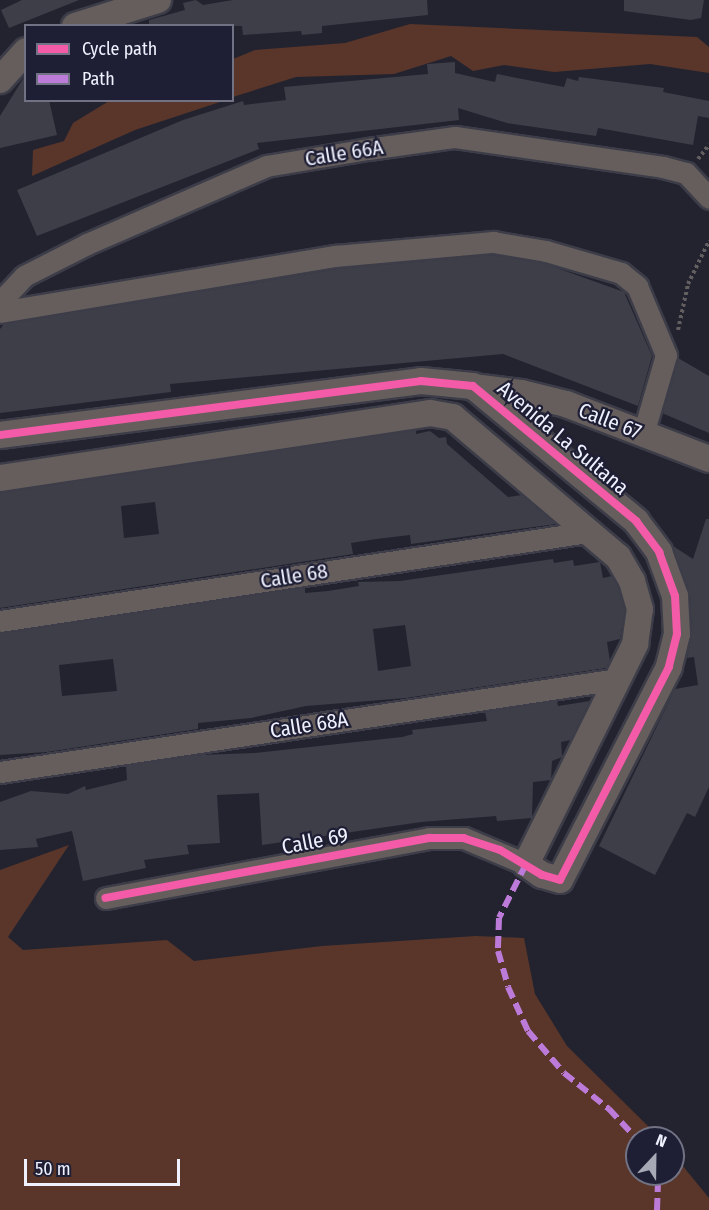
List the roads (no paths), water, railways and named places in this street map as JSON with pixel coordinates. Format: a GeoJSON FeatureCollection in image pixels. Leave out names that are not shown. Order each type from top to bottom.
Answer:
{"type":"FeatureCollection","features":[{"type":"Feature","properties":{"kind":"street"},"geometry":{"type":"LineString","coordinates":[[81,24],[158,0]]}},
{"type":"Feature","properties":{"kind":"street"},"geometry":{"type":"LineString","coordinates":[[0,80],[24,53]]}},
{"type":"Feature","properties":{"kind":"street","name":"Calle 66A"},"geometry":{"type":"LineString","coordinates":[[0,302],[24,276],[87,244],[266,166],[368,149],[455,137],[478,140],[663,167],[686,173],[709,198]]}},
{"type":"Feature","properties":{"kind":"street"},"geometry":{"type":"LineString","coordinates":[[0,312],[68,297],[335,256],[493,242],[546,251],[621,273],[637,286],[666,355],[643,434]]}},
{"type":"Feature","properties":{"kind":"street","name":"Avenida La Sultana"},"geometry":{"type":"LineString","coordinates":[[0,435],[422,381],[473,386],[636,521],[659,552],[675,596],[677,634],[669,667],[560,880],[542,874],[526,864]]}},
{"type":"Feature","properties":{"kind":"street"},"geometry":{"type":"LineString","coordinates":[[453,417],[473,386]]}},
{"type":"Feature","properties":{"kind":"street","name":"Calle 67"},"geometry":{"type":"LineString","coordinates":[[473,386],[567,404],[709,459]]}},
{"type":"Feature","properties":{"kind":"street"},"geometry":{"type":"LineString","coordinates":[[0,478],[430,413],[453,417],[618,557],[632,581],[640,609],[634,644],[526,864]]}},
{"type":"Feature","properties":{"kind":"street","name":"Calle 68"},"geometry":{"type":"LineString","coordinates":[[0,621],[588,532]]}},
{"type":"Feature","properties":{"kind":"street","name":"Calle 68A"},"geometry":{"type":"LineString","coordinates":[[0,772],[618,679]]}},
{"type":"Feature","properties":{"kind":"street","name":"Calle 69"},"geometry":{"type":"LineString","coordinates":[[106,898],[429,838],[464,838],[526,864]]}}]}
